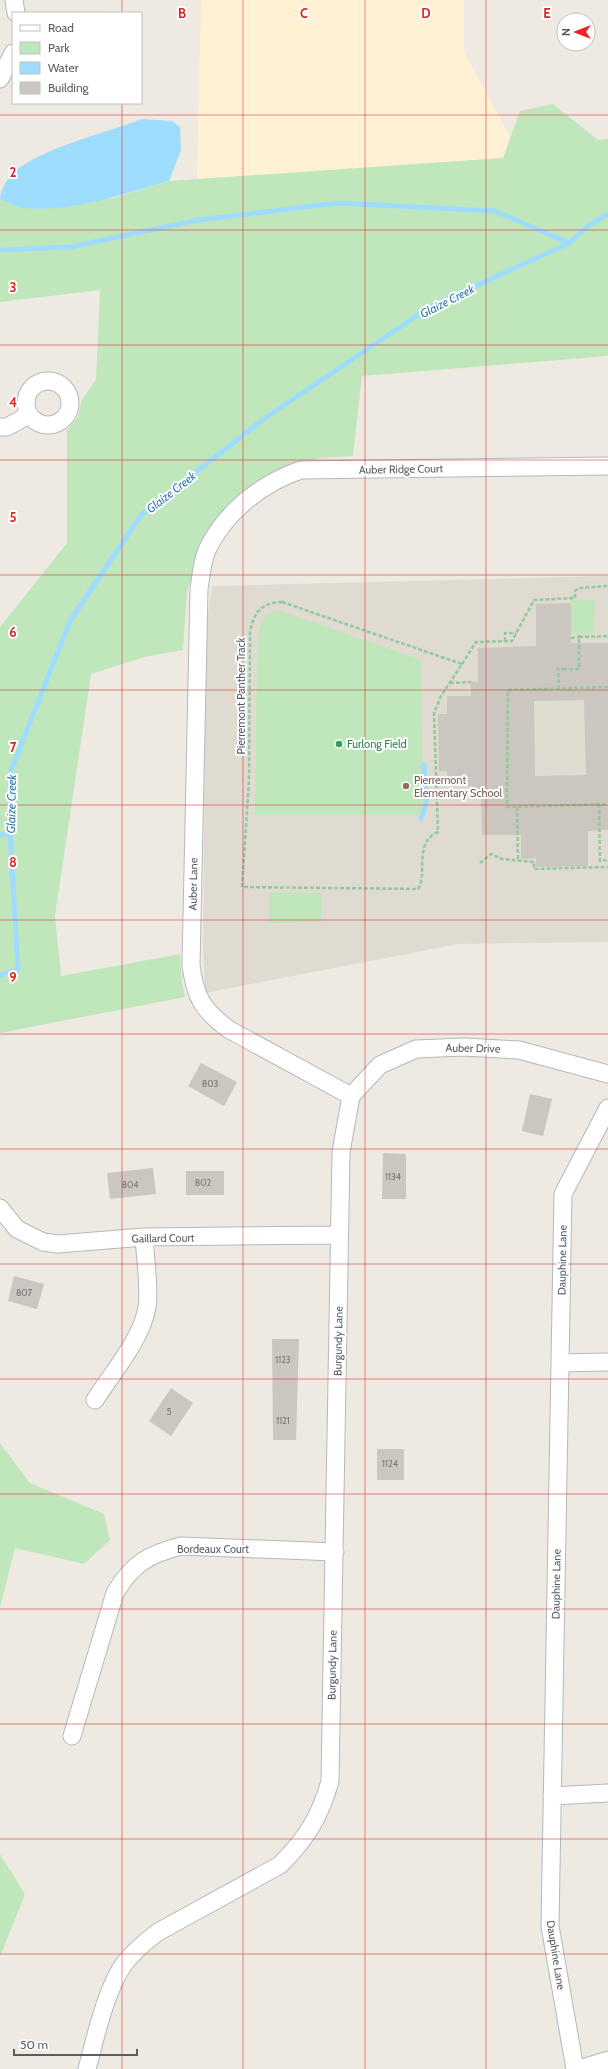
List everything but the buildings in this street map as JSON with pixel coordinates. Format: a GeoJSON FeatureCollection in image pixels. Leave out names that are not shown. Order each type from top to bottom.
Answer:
{"type":"FeatureCollection","features":[{"type":"Feature","properties":{"kind":"street"},"geometry":{"type":"LineString","coordinates":[[14,0],[16,12]]}},
{"type":"Feature","properties":{"kind":"street"},"geometry":{"type":"LineString","coordinates":[[0,79],[12,55]]}},
{"type":"Feature","properties":{"kind":"street"},"geometry":{"type":"LineString","coordinates":[[0,427],[7,427],[29,415]]}},
{"type":"Feature","properties":{"kind":"street","name":"Auber Ridge Court"},"geometry":{"type":"LineString","coordinates":[[218,532],[236,509],[268,484],[301,470],[608,466]]}},
{"type":"Feature","properties":{"kind":"street","name":"Auber Lane"},"geometry":{"type":"LineString","coordinates":[[218,532],[207,550],[202,567],[199,589],[191,957],[193,983],[200,1000],[210,1015],[228,1029],[351,1096]]}},
{"type":"Feature","properties":{"kind":"street","name":"Auber Drive"},"geometry":{"type":"LineString","coordinates":[[351,1096],[380,1065],[416,1049],[464,1047],[519,1050],[608,1074]]}},
{"type":"Feature","properties":{"kind":"street","name":"Burgundy Lane"},"geometry":{"type":"LineString","coordinates":[[87,2069],[102,2014],[112,1989],[124,1965],[136,1950],[158,1932],[280,1865],[311,1830],[323,1804],[330,1782],[341,1152],[351,1096]]}},
{"type":"Feature","properties":{"kind":"street","name":"Dauphine Lane"},"geometry":{"type":"LineString","coordinates":[[575,2069],[550,1926],[563,1194],[608,1108]]}},
{"type":"Feature","properties":{"kind":"street","name":"Gaillard Court"},"geometry":{"type":"LineString","coordinates":[[0,1208],[17,1229],[43,1242],[58,1244],[144,1237],[339,1235]]}},
{"type":"Feature","properties":{"kind":"street"},"geometry":{"type":"LineString","coordinates":[[95,1400],[136,1337],[144,1320],[148,1306],[144,1237]]}},
{"type":"Feature","properties":{"kind":"street"},"geometry":{"type":"LineString","coordinates":[[560,1363],[608,1362]]}},
{"type":"Feature","properties":{"kind":"street","name":"Bordeaux Court"},"geometry":{"type":"LineString","coordinates":[[72,1736],[115,1593],[126,1575],[141,1563],[158,1552],[181,1546],[335,1552]]}},
{"type":"Feature","properties":{"kind":"street"},"geometry":{"type":"LineString","coordinates":[[552,1796],[608,1793]]}},
{"type":"Feature","properties":{"kind":"street"},"geometry":{"type":"LineString","coordinates":[[579,2069],[608,2060]]}},
{"type":"Feature","properties":{"kind":"path"},"geometry":{"type":"LineString","coordinates":[[462,664],[476,642],[512,641],[534,600],[574,599],[575,591],[579,588],[608,586]]}},
{"type":"Feature","properties":{"kind":"path","name":"Pierremont Panther Track"},"geometry":{"type":"LineString","coordinates":[[282,602],[462,664],[441,696],[434,713],[438,832],[429,838],[424,848],[421,862],[420,886],[418,889],[242,887],[249,781],[250,632],[253,618],[258,611],[272,603],[282,602]]}},
{"type":"Feature","properties":{"kind":"path"},"geometry":{"type":"LineString","coordinates":[[505,641],[506,633],[516,633]]}},
{"type":"Feature","properties":{"kind":"path"},"geometry":{"type":"LineString","coordinates":[[559,689],[558,668],[579,669],[579,633]]}},
{"type":"Feature","properties":{"kind":"path"},"geometry":{"type":"LineString","coordinates":[[571,638],[608,636]]}},
{"type":"Feature","properties":{"kind":"path"},"geometry":{"type":"LineString","coordinates":[[450,682],[471,682]]}},
{"type":"Feature","properties":{"kind":"path"},"geometry":{"type":"LineString","coordinates":[[608,687],[508,690],[507,807],[608,804]]}},
{"type":"Feature","properties":{"kind":"path"},"geometry":{"type":"LineString","coordinates":[[599,804],[600,861],[608,860]]}},
{"type":"Feature","properties":{"kind":"path"},"geometry":{"type":"LineString","coordinates":[[517,807],[518,860]]}},
{"type":"Feature","properties":{"kind":"path"},"geometry":{"type":"LineString","coordinates":[[480,863],[491,854],[502,859],[534,862],[534,869],[608,867]]}},
{"type":"Feature","properties":{"kind":"shaded area"},"geometry":{"type":"Polygon","coordinates":[[[201,0],[464,0],[464,52],[510,137],[503,158],[197,179],[201,0]]]}},
{"type":"Feature","properties":{"kind":"shaded area","name":"Pierremont Elementary School"},"geometry":{"type":"Polygon","coordinates":[[[608,576],[608,942],[458,944],[205,993],[203,947],[206,629],[212,586],[608,576]]]}},
{"type":"Feature","properties":{"kind":"green space"},"geometry":{"type":"Polygon","coordinates":[[[553,104],[598,140],[608,139],[608,356],[362,376],[353,456],[321,458],[297,463],[200,553],[187,591],[183,650],[144,657],[91,674],[55,916],[61,976],[180,954],[182,983],[185,997],[0,1033],[0,627],[67,543],[67,430],[78,417],[81,402],[96,379],[100,290],[0,302],[0,199],[22,208],[114,198],[169,181],[503,158],[520,111],[553,104]]]}},
{"type":"Feature","properties":{"kind":"green space"},"geometry":{"type":"Polygon","coordinates":[[[571,600],[595,600],[594,632],[571,634],[571,600]]]}},
{"type":"Feature","properties":{"kind":"green space","name":"Furlong Field"},"geometry":{"type":"Polygon","coordinates":[[[279,610],[421,660],[423,804],[420,815],[255,815],[257,644],[260,627],[264,618],[268,614],[279,610]]]}},
{"type":"Feature","properties":{"kind":"green space"},"geometry":{"type":"Polygon","coordinates":[[[269,892],[322,893],[321,922],[269,923],[269,892]]]}},
{"type":"Feature","properties":{"kind":"green space"},"geometry":{"type":"Polygon","coordinates":[[[0,1443],[30,1483],[104,1514],[110,1540],[84,1564],[15,1548],[0,1608],[0,1443]]]}},
{"type":"Feature","properties":{"kind":"green space"},"geometry":{"type":"Polygon","coordinates":[[[0,1854],[25,1894],[0,1957],[0,1854]]]}},
{"type":"Feature","properties":{"kind":"water"},"geometry":{"type":"Polygon","coordinates":[[[142,119],[172,121],[180,127],[181,150],[169,181],[97,201],[59,208],[23,208],[14,206],[0,199],[3,188],[10,177],[15,171],[27,163],[76,141],[142,119]]]}},
{"type":"Feature","properties":{"kind":"waterway"},"geometry":{"type":"LineString","coordinates":[[0,250],[70,247],[198,220],[338,203],[495,211],[569,243]]}},
{"type":"Feature","properties":{"kind":"waterway","name":"Glaize Creek"},"geometry":{"type":"LineString","coordinates":[[0,975],[18,970],[10,833],[10,773],[70,621],[141,515],[265,418],[430,307],[569,243],[589,225],[608,214]]}},
{"type":"Feature","properties":{"kind":"waterway"},"geometry":{"type":"LineString","coordinates":[[421,819],[426,804],[424,765]]}},
{"type":"Feature","properties":{"kind":"waterway"},"geometry":{"type":"LineString","coordinates":[[0,835],[10,833]]}},
{"type":"Feature","properties":{"kind":"place","name":"Furlong Field"},"geometry":{"type":"Point","coordinates":[339,744]}},
{"type":"Feature","properties":{"kind":"place","name":"Pierremont Elementary School"},"geometry":{"type":"Point","coordinates":[406,786]}}]}
